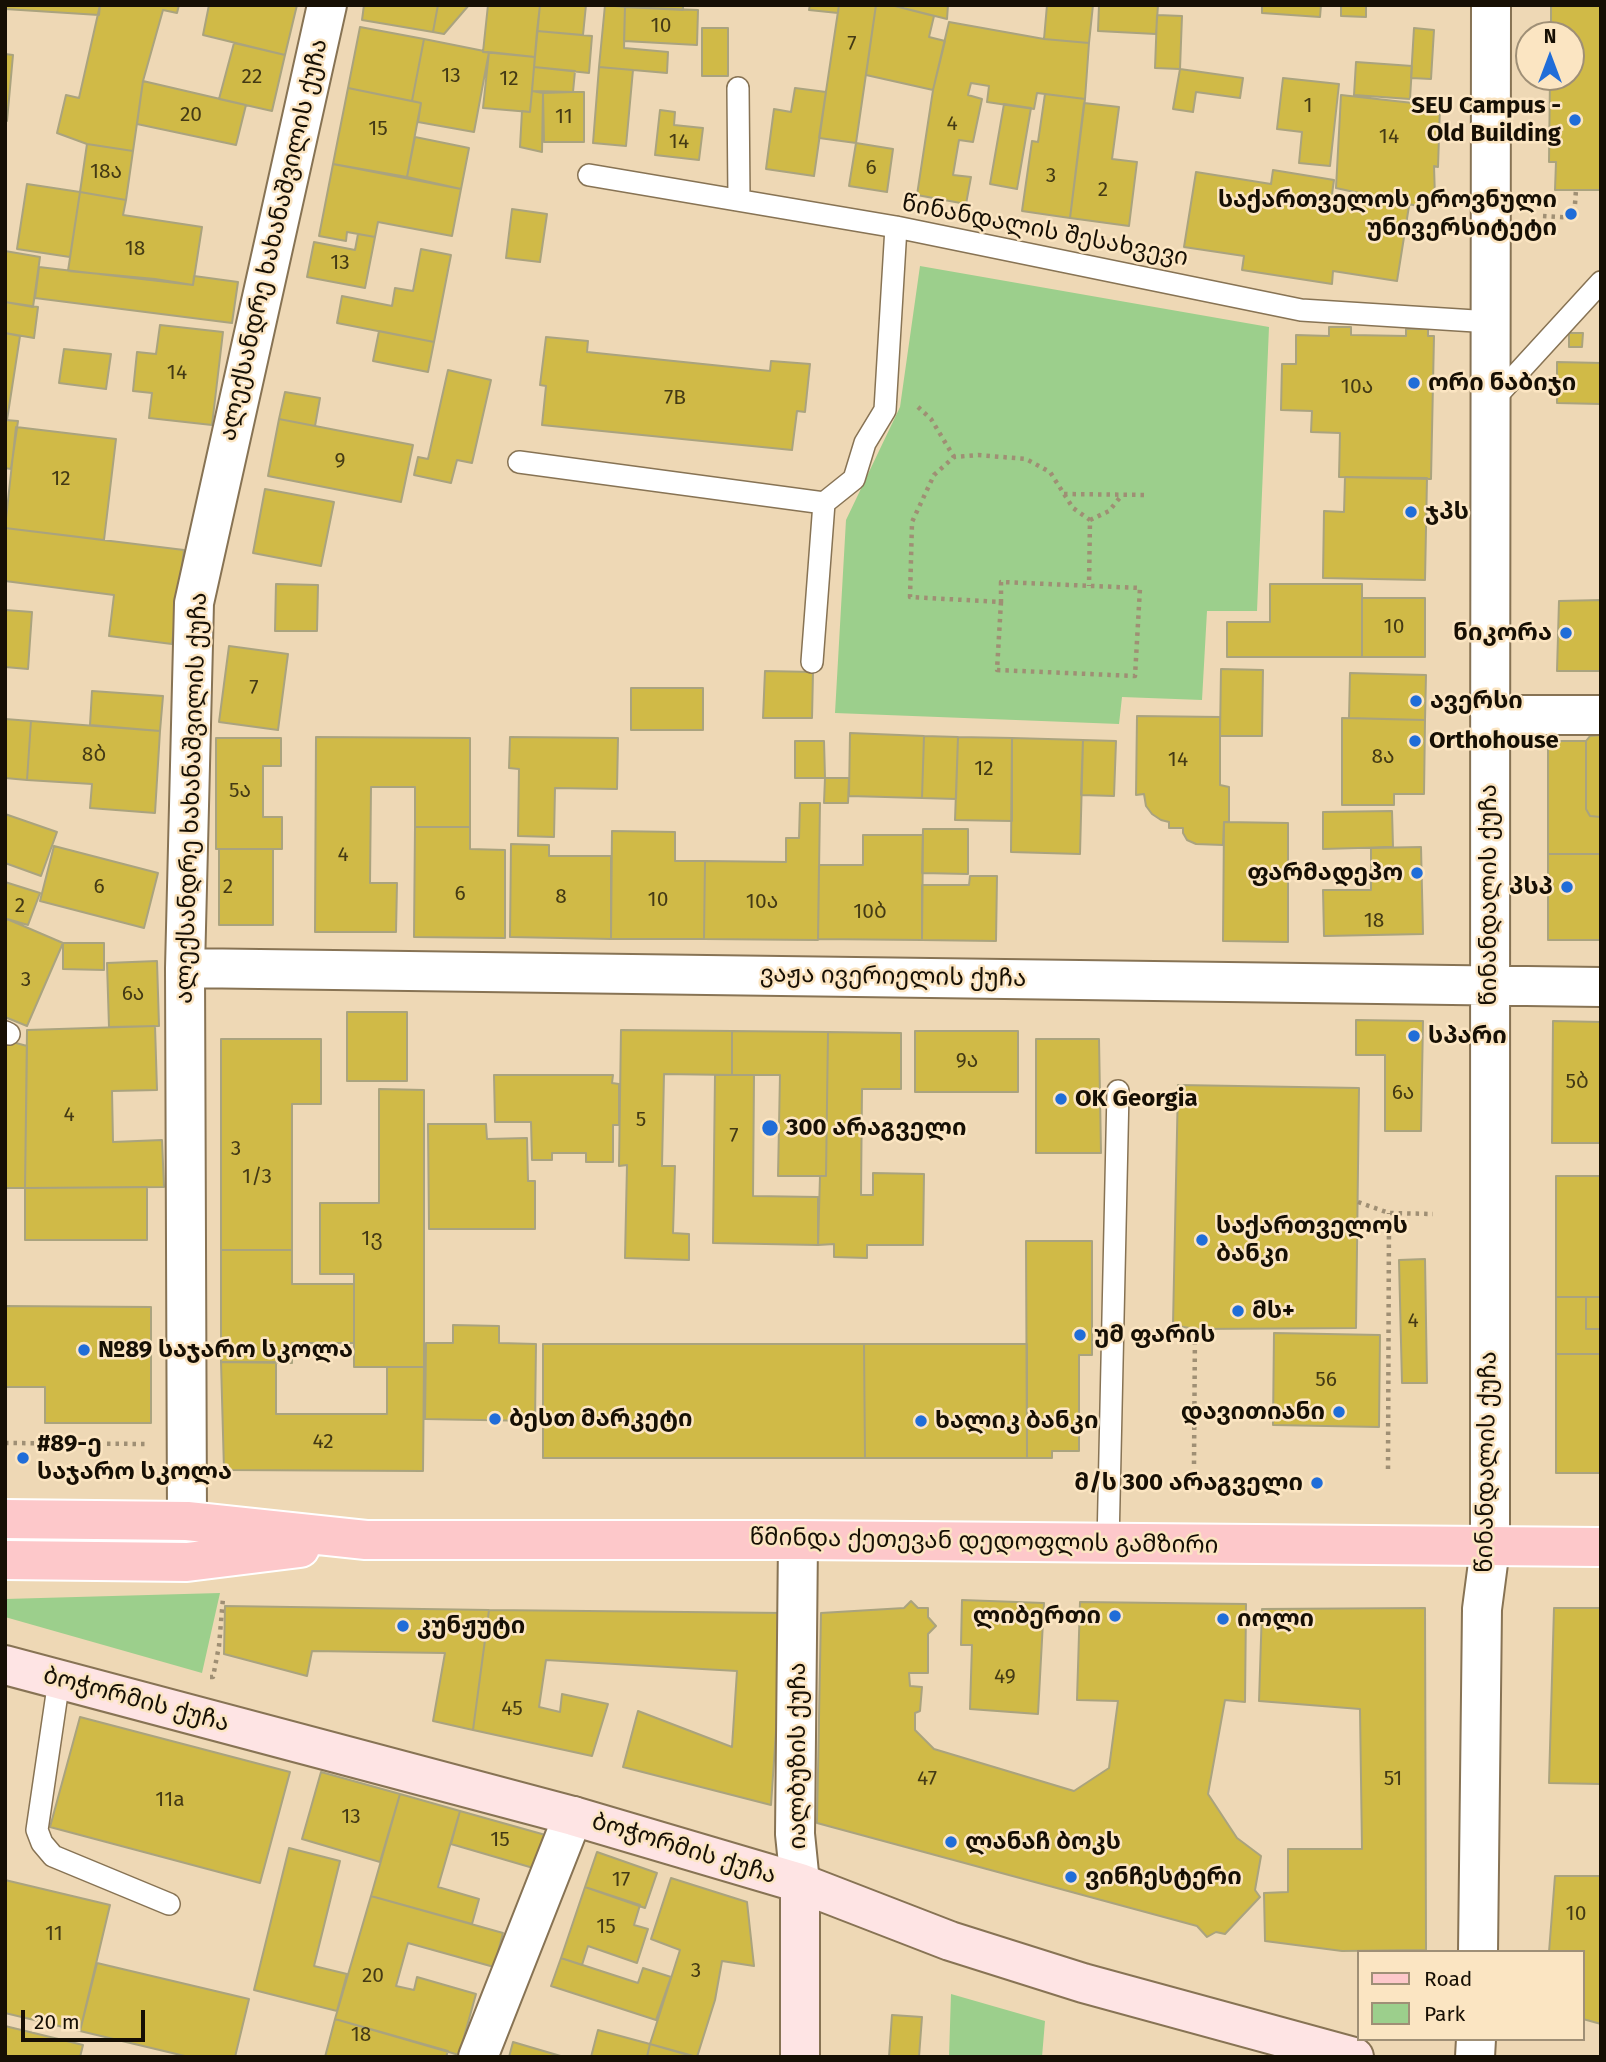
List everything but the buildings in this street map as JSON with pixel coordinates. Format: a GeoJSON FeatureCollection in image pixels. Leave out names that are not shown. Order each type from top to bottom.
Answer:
{"type":"FeatureCollection","features":[{"type":"Feature","properties":{"kind":"main road","name":"წმინდა ქეთევან დედოფლის გამზირი"},"geometry":{"type":"LineString","coordinates":[[5,1519],[187,1521],[366,1540],[798,1540],[1601,1547]]}},
{"type":"Feature","properties":{"kind":"main road","name":"წმინდა ქეთევან დედოფლის გამზირი"},"geometry":{"type":"LineString","coordinates":[[5,1560],[187,1562],[366,1540]]}},
{"type":"Feature","properties":{"kind":"main road","name":"ბოჭორმის ქუჩა"},"geometry":{"type":"LineString","coordinates":[[5,1665],[573,1816],[800,1883],[950,1941],[1083,1983],[1354,2057]]}},
{"type":"Feature","properties":{"kind":"main road","name":"იალბუზის ქუჩა"},"geometry":{"type":"LineString","coordinates":[[800,1883],[800,2057]]}},
{"type":"Feature","properties":{"kind":"street","name":"ალექსანდრე ხახანაშვილის ქუჩა"},"geometry":{"type":"LineString","coordinates":[[187,1521],[185,968],[194,603],[327,5]]}},
{"type":"Feature","properties":{"kind":"street","name":"წინანდალის ქუჩა"},"geometry":{"type":"LineString","coordinates":[[1478,1950],[1482,1609],[1490,1548],[1488,986],[1492,401],[1491,5]]}},
{"type":"Feature","properties":{"kind":"street"},"geometry":{"type":"LineString","coordinates":[[1490,715],[1601,716]]}},
{"type":"Feature","properties":{"kind":"street","name":"ვაჟა ივერიელის ქუჩა"},"geometry":{"type":"LineString","coordinates":[[185,968],[1601,987]]}},
{"type":"Feature","properties":{"kind":"street","name":"იალბუზის ქუჩა"},"geometry":{"type":"LineString","coordinates":[[798,1540],[795,1834],[800,1883]]}},
{"type":"Feature","properties":{"kind":"street"},"geometry":{"type":"LineString","coordinates":[[478,2057],[573,1816]]}},
{"type":"Feature","properties":{"kind":"lane"},"geometry":{"type":"LineString","coordinates":[[738,88],[739,200]]}},
{"type":"Feature","properties":{"kind":"lane","name":"წინანდალის შესახვევი"},"geometry":{"type":"LineString","coordinates":[[589,175],[895,227],[1301,310],[1491,322]]}},
{"type":"Feature","properties":{"kind":"lane"},"geometry":{"type":"LineString","coordinates":[[519,462],[824,503],[854,479],[865,443],[885,410],[895,227]]}},
{"type":"Feature","properties":{"kind":"lane"},"geometry":{"type":"LineString","coordinates":[[1492,401],[1601,282]]}},
{"type":"Feature","properties":{"kind":"lane"},"geometry":{"type":"LineString","coordinates":[[812,662],[824,503]]}},
{"type":"Feature","properties":{"kind":"lane"},"geometry":{"type":"LineString","coordinates":[[1108,1544],[1118,1091]]}},
{"type":"Feature","properties":{"kind":"lane"},"geometry":{"type":"LineString","coordinates":[[60,1680],[37,1830],[42,1843],[53,1856],[169,1904]]}},
{"type":"Feature","properties":{"kind":"path"},"geometry":{"type":"LineString","coordinates":[[1575,204],[1576,190]]}},
{"type":"Feature","properties":{"kind":"path"},"geometry":{"type":"LineString","coordinates":[[1543,216],[1575,218]]}},
{"type":"Feature","properties":{"kind":"path"},"geometry":{"type":"LineString","coordinates":[[887,378],[931,419],[954,457]]}},
{"type":"Feature","properties":{"kind":"path"},"geometry":{"type":"LineString","coordinates":[[1001,602],[910,597],[912,522],[934,475],[954,457],[978,455],[1027,459],[1050,472],[1073,508],[1090,520]]}},
{"type":"Feature","properties":{"kind":"path"},"geometry":{"type":"LineString","coordinates":[[1063,494],[1148,495]]}},
{"type":"Feature","properties":{"kind":"path"},"geometry":{"type":"LineString","coordinates":[[1090,520],[1109,511],[1123,495]]}},
{"type":"Feature","properties":{"kind":"path"},"geometry":{"type":"LineString","coordinates":[[1089,586],[1090,520]]}},
{"type":"Feature","properties":{"kind":"path"},"geometry":{"type":"LineString","coordinates":[[1001,582],[1140,588],[1135,676],[998,670],[1001,602],[1001,582]]}},
{"type":"Feature","properties":{"kind":"path"},"geometry":{"type":"LineString","coordinates":[[1358,1202],[1389,1213],[1433,1214]]}},
{"type":"Feature","properties":{"kind":"path"},"geometry":{"type":"LineString","coordinates":[[1388,1469],[1389,1213]]}},
{"type":"Feature","properties":{"kind":"path"},"geometry":{"type":"LineString","coordinates":[[1194,1464],[1195,1329]]}},
{"type":"Feature","properties":{"kind":"path"},"geometry":{"type":"LineString","coordinates":[[5,1443],[186,1444]]}},
{"type":"Feature","properties":{"kind":"path"},"geometry":{"type":"LineString","coordinates":[[213,1677],[219,1646],[223,1590]]}},
{"type":"Feature","properties":{"kind":"green space"},"geometry":{"type":"Polygon","coordinates":[[[920,266],[1269,327],[1257,611],[1207,611],[1202,700],[1122,697],[1119,724],[835,713],[846,520],[900,407],[920,266]]]}},
{"type":"Feature","properties":{"kind":"green space"},"geometry":{"type":"Polygon","coordinates":[[[220,1593],[202,1673],[5,1617],[5,1599],[220,1593]]]}},
{"type":"Feature","properties":{"kind":"green space"},"geometry":{"type":"Polygon","coordinates":[[[951,1994],[1045,2021],[1042,2057],[949,2057],[951,1994]]]}},
{"type":"Feature","properties":{"kind":"place","name":"SEU Campus - Old Building"},"geometry":{"type":"Point","coordinates":[1575,120]}},
{"type":"Feature","properties":{"kind":"place","name":"საქართველოს ეროვნული უნივერსიტეტი"},"geometry":{"type":"Point","coordinates":[1571,214]}},
{"type":"Feature","properties":{"kind":"place","name":"ორი ნაბიჯი"},"geometry":{"type":"Point","coordinates":[1414,383]}},
{"type":"Feature","properties":{"kind":"place","name":"ჯპს"},"geometry":{"type":"Point","coordinates":[1411,512]}},
{"type":"Feature","properties":{"kind":"place","name":"ნიკორა"},"geometry":{"type":"Point","coordinates":[1566,633]}},
{"type":"Feature","properties":{"kind":"place","name":"ავერსი"},"geometry":{"type":"Point","coordinates":[1416,701]}},
{"type":"Feature","properties":{"kind":"place","name":"Orthohouse"},"geometry":{"type":"Point","coordinates":[1415,741]}},
{"type":"Feature","properties":{"kind":"place","name":"ფარმადეპო"},"geometry":{"type":"Point","coordinates":[1417,873]}},
{"type":"Feature","properties":{"kind":"place","name":"პსპ"},"geometry":{"type":"Point","coordinates":[1567,887]}},
{"type":"Feature","properties":{"kind":"place","name":"სპარი"},"geometry":{"type":"Point","coordinates":[1414,1036]}},
{"type":"Feature","properties":{"kind":"place","name":"OK Georgia"},"geometry":{"type":"Point","coordinates":[1061,1099]}},
{"type":"Feature","properties":{"kind":"place","name":"300 არაგველი"},"geometry":{"type":"Point","coordinates":[770,1128]}},
{"type":"Feature","properties":{"kind":"place","name":"საქართველოს ბანკი"},"geometry":{"type":"Point","coordinates":[1202,1240]}},
{"type":"Feature","properties":{"kind":"place","name":"მს+"},"geometry":{"type":"Point","coordinates":[1238,1311]}},
{"type":"Feature","properties":{"kind":"place","name":"უმ ფარის"},"geometry":{"type":"Point","coordinates":[1080,1335]}},
{"type":"Feature","properties":{"kind":"place","name":"№89 საჯარო სკოლა"},"geometry":{"type":"Point","coordinates":[84,1350]}},
{"type":"Feature","properties":{"kind":"place","name":"დავითიანი"},"geometry":{"type":"Point","coordinates":[1339,1412]}},
{"type":"Feature","properties":{"kind":"place","name":"ბესთ მარკეტი"},"geometry":{"type":"Point","coordinates":[495,1419]}},
{"type":"Feature","properties":{"kind":"place","name":"ხალიკ ბანკი"},"geometry":{"type":"Point","coordinates":[921,1421]}},
{"type":"Feature","properties":{"kind":"place","name":"#89-ე საჯარო სკოლა"},"geometry":{"type":"Point","coordinates":[23,1458]}},
{"type":"Feature","properties":{"kind":"place","name":"მ/ს 300 არაგველი"},"geometry":{"type":"Point","coordinates":[1317,1483]}},
{"type":"Feature","properties":{"kind":"place","name":"ლიბერთი"},"geometry":{"type":"Point","coordinates":[1115,1616]}},
{"type":"Feature","properties":{"kind":"place","name":"იოლი"},"geometry":{"type":"Point","coordinates":[1223,1619]}},
{"type":"Feature","properties":{"kind":"place","name":"კუნჟუტი"},"geometry":{"type":"Point","coordinates":[403,1626]}},
{"type":"Feature","properties":{"kind":"place","name":"ლანაჩ ბოკს"},"geometry":{"type":"Point","coordinates":[951,1842]}},
{"type":"Feature","properties":{"kind":"place","name":"ვინჩესტერი"},"geometry":{"type":"Point","coordinates":[1071,1877]}}]}
